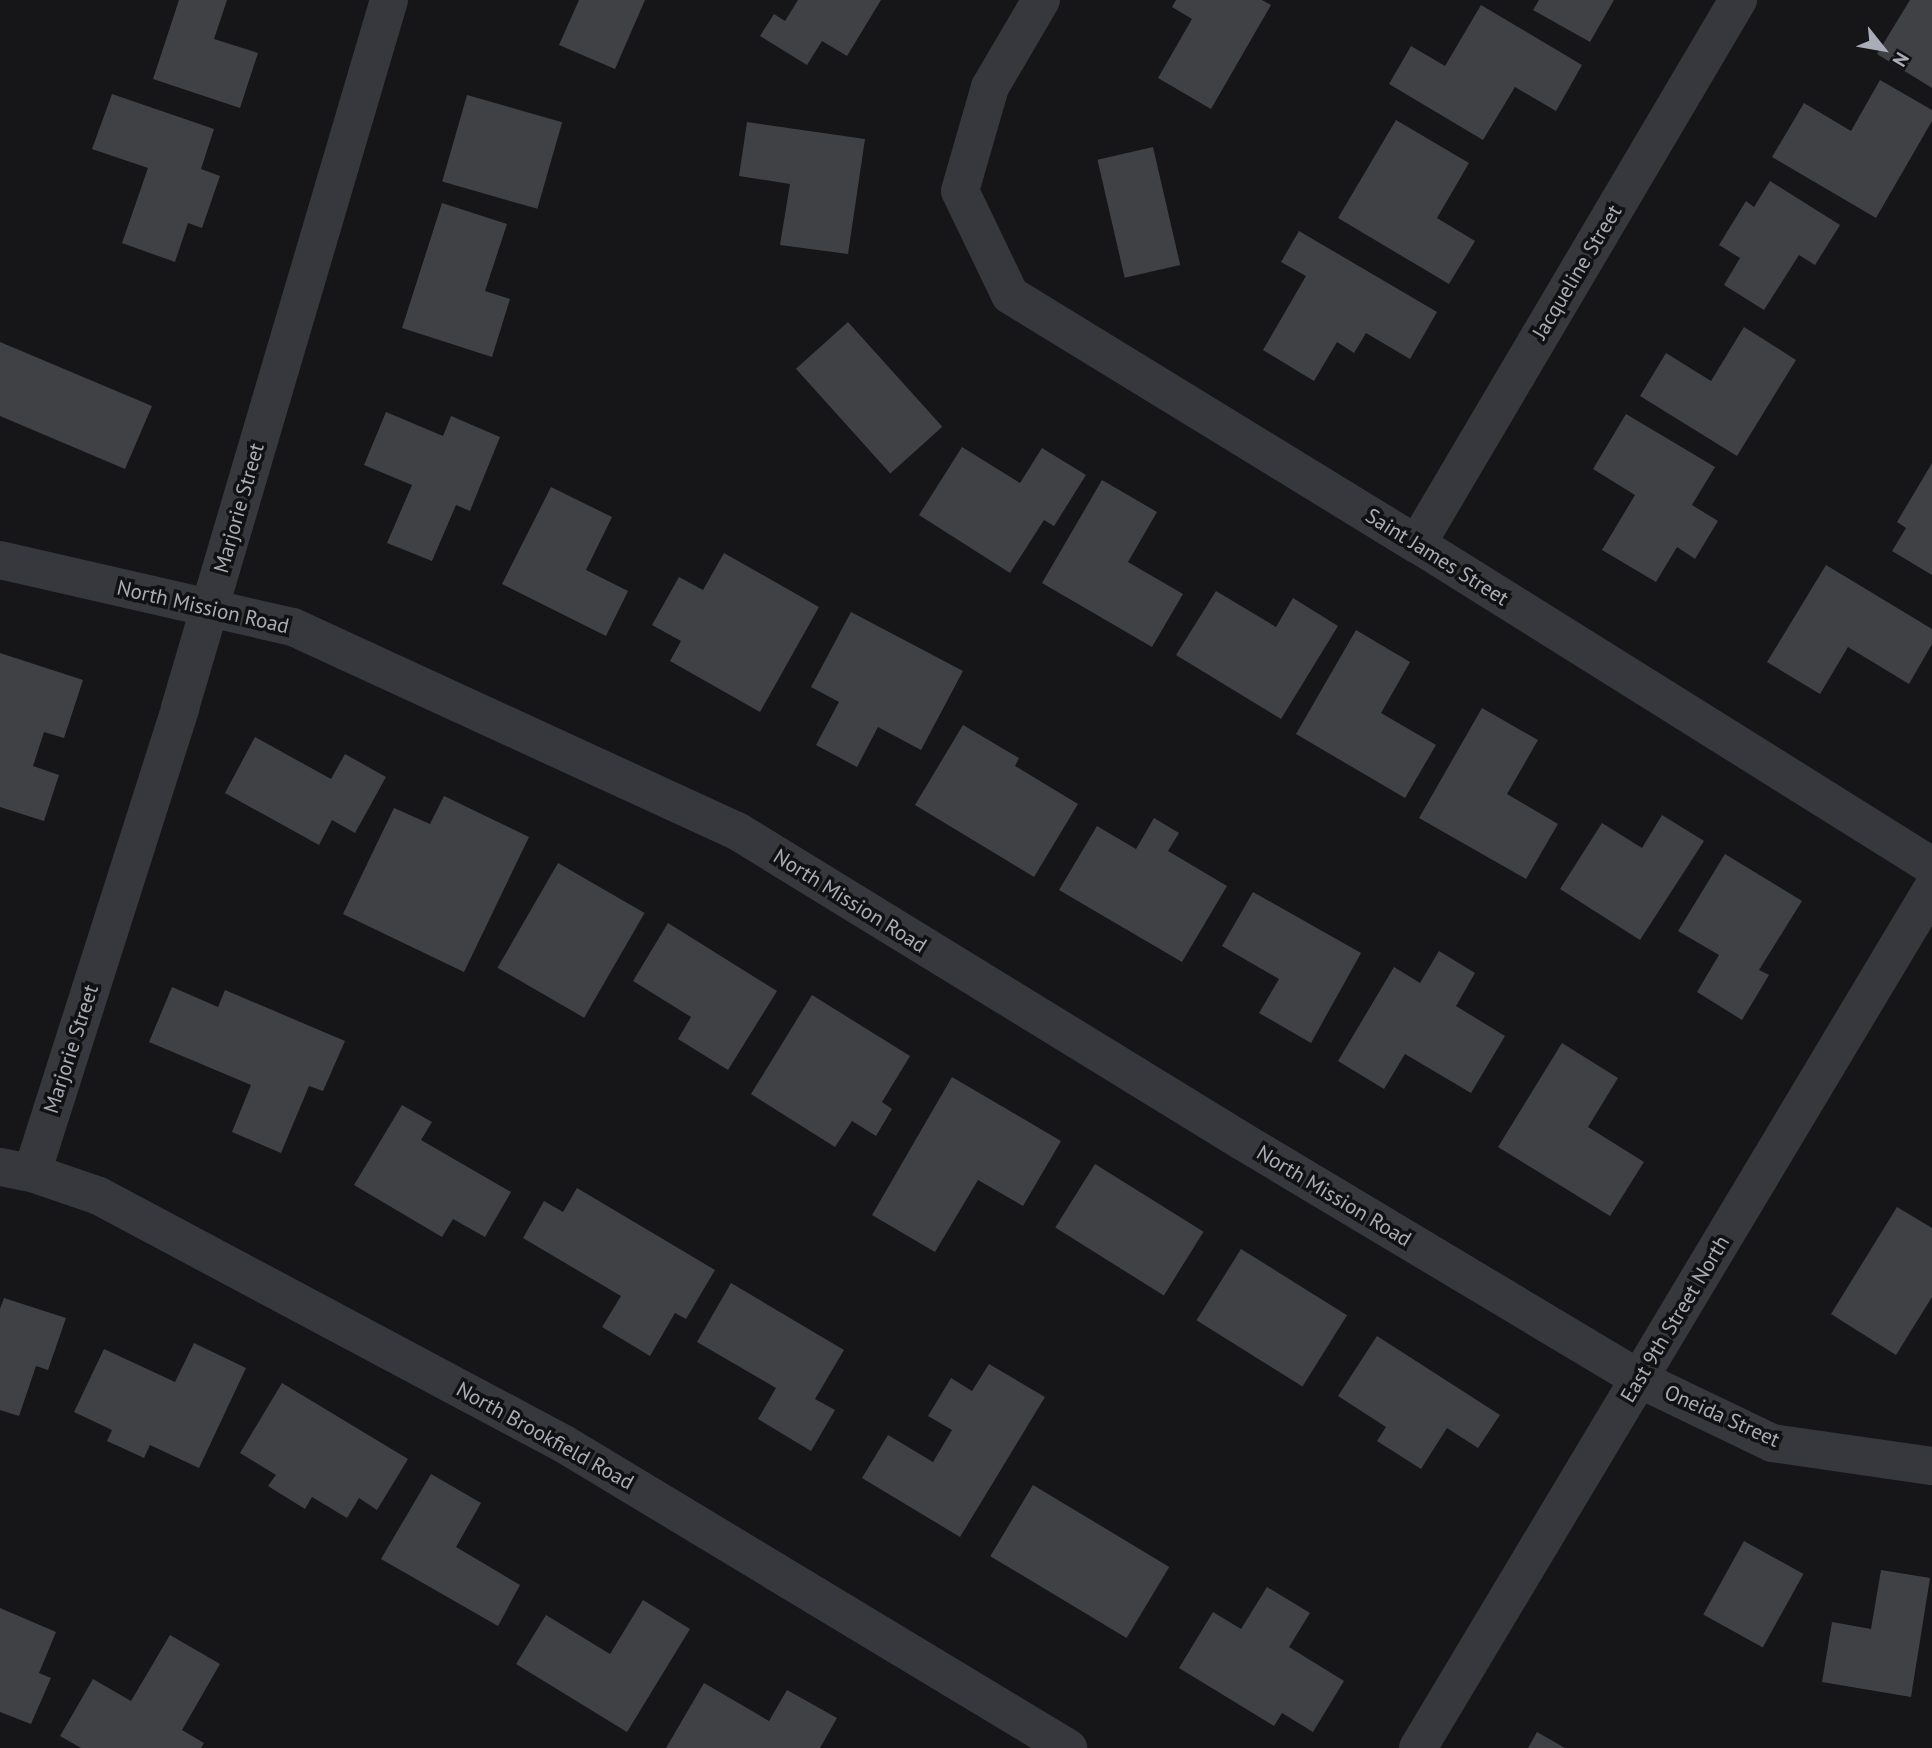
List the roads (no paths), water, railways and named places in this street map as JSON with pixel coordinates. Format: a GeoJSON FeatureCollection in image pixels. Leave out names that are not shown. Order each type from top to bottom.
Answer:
{"type":"FeatureCollection","features":[{"type":"Feature","properties":{"kind":"street","name":"Marjorie Street"},"geometry":{"type":"LineString","coordinates":[[16,1170],[209,608],[389,0]]}},
{"type":"Feature","properties":{"kind":"street","name":"Saint James Street"},"geometry":{"type":"LineString","coordinates":[[1041,0],[990,87],[960,191],[1010,295],[1417,544],[1932,866]]}},
{"type":"Feature","properties":{"kind":"street","name":"Jacqueline Street"},"geometry":{"type":"LineString","coordinates":[[1417,544],[1738,0]]}},
{"type":"Feature","properties":{"kind":"street","name":"North Mission Road"},"geometry":{"type":"LineString","coordinates":[[0,560],[293,627],[737,831],[1242,1141],[1639,1379]]}},
{"type":"Feature","properties":{"kind":"street","name":"East 9th Street North"},"geometry":{"type":"LineString","coordinates":[[1418,1748],[1932,889]]}},
{"type":"Feature","properties":{"kind":"street","name":"North Brookfield Road"},"geometry":{"type":"LineString","coordinates":[[16,1170],[99,1196],[564,1444],[1068,1748]]}},
{"type":"Feature","properties":{"kind":"street","name":"Oneida Street"},"geometry":{"type":"LineString","coordinates":[[1639,1379],[1772,1443],[1932,1466]]}}]}
